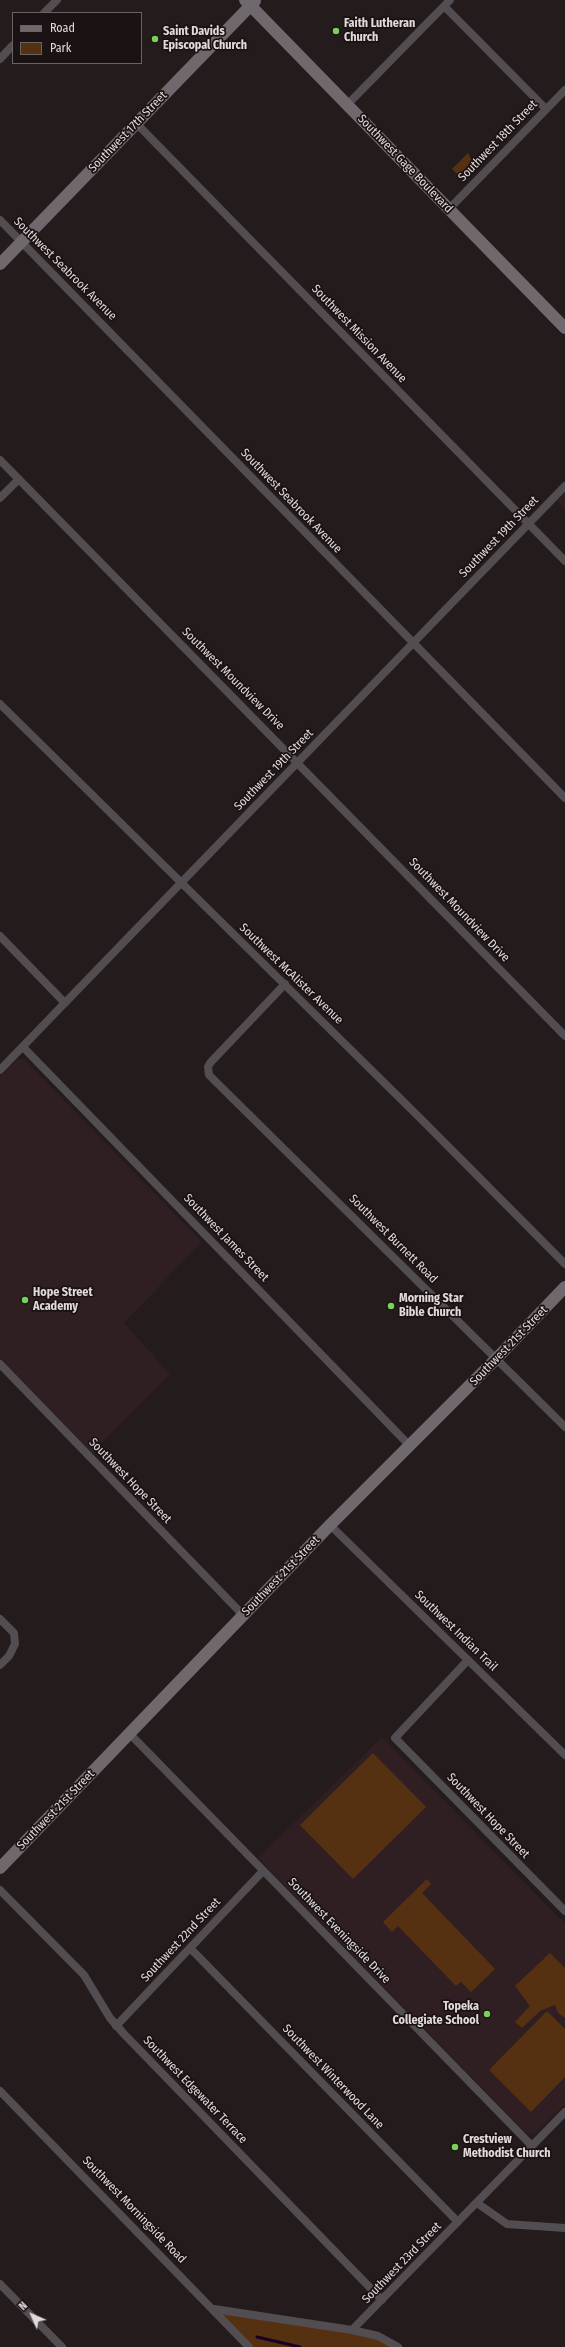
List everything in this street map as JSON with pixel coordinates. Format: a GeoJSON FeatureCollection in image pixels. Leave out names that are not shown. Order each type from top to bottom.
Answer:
{"type":"FeatureCollection","features":[{"type":"Feature","properties":{"kind":"main road","name":"Southwest Gage Boulevard"},"geometry":{"type":"LineString","coordinates":[[251,2],[347,105],[565,328]]}},
{"type":"Feature","properties":{"kind":"main road","name":"Southwest 17th Street"},"geometry":{"type":"LineString","coordinates":[[0,264],[251,2]]}},
{"type":"Feature","properties":{"kind":"main road","name":"Southwest 21st Street"},"geometry":{"type":"LineString","coordinates":[[0,1868],[330,1525],[496,1360],[565,1287]]}},
{"type":"Feature","properties":{"kind":"street"},"geometry":{"type":"LineString","coordinates":[[45,12],[57,0]]}},
{"type":"Feature","properties":{"kind":"street"},"geometry":{"type":"LineString","coordinates":[[347,105],[447,3],[546,109]]}},
{"type":"Feature","properties":{"kind":"street"},"geometry":{"type":"LineString","coordinates":[[0,58],[12,46]]}},
{"type":"Feature","properties":{"kind":"street","name":"Southwest 18th Street"},"geometry":{"type":"LineString","coordinates":[[449,209],[565,90]]}},
{"type":"Feature","properties":{"kind":"street","name":"Southwest Mission Avenue"},"geometry":{"type":"LineString","coordinates":[[136,123],[565,560]]}},
{"type":"Feature","properties":{"kind":"street","name":"Southwest Seabrook Avenue"},"geometry":{"type":"LineString","coordinates":[[0,220],[565,798]]}},
{"type":"Feature","properties":{"kind":"street","name":"Southwest Moundview Drive"},"geometry":{"type":"LineString","coordinates":[[0,460],[298,762],[565,1036]]}},
{"type":"Feature","properties":{"kind":"street"},"geometry":{"type":"LineString","coordinates":[[0,498],[19,479]]}},
{"type":"Feature","properties":{"kind":"street","name":"Southwest 19th Street"},"geometry":{"type":"LineString","coordinates":[[0,1070],[565,486]]}},
{"type":"Feature","properties":{"kind":"street","name":"Southwest McAlister Avenue"},"geometry":{"type":"LineString","coordinates":[[0,704],[565,1264]]}},
{"type":"Feature","properties":{"kind":"street"},"geometry":{"type":"LineString","coordinates":[[0,936],[65,1003]]}},
{"type":"Feature","properties":{"kind":"street","name":"Southwest Burnett Road"},"geometry":{"type":"LineString","coordinates":[[284,984],[208,1067],[211,1077],[395,1257],[496,1360],[565,1427]]}},
{"type":"Feature","properties":{"kind":"street","name":"Southwest James Street"},"geometry":{"type":"LineString","coordinates":[[23,1047],[410,1446]]}},
{"type":"Feature","properties":{"kind":"street","name":"Southwest Hope Street"},"geometry":{"type":"LineString","coordinates":[[0,1364],[243,1615]]}},
{"type":"Feature","properties":{"kind":"street","name":"Southwest Indian Trail"},"geometry":{"type":"LineString","coordinates":[[330,1525],[565,1755]]}},
{"type":"Feature","properties":{"kind":"street"},"geometry":{"type":"LineString","coordinates":[[0,1619],[14,1633],[15,1644],[13,1650],[0,1665]]}},
{"type":"Feature","properties":{"kind":"street","name":"Southwest Hope Street"},"geometry":{"type":"LineString","coordinates":[[468,1660],[395,1738],[565,1911]]}},
{"type":"Feature","properties":{"kind":"street","name":"Southwest Eveningside Drive"},"geometry":{"type":"LineString","coordinates":[[129,1733],[532,2146]]}},
{"type":"Feature","properties":{"kind":"street","name":"Southwest 22nd Street"},"geometry":{"type":"LineString","coordinates":[[116,2026],[263,1871]]}},
{"type":"Feature","properties":{"kind":"street","name":"Southwest Edgewater Terrace"},"geometry":{"type":"LineString","coordinates":[[0,1890],[84,1975],[116,2026],[382,2300]]}},
{"type":"Feature","properties":{"kind":"street","name":"Southwest Winterwood Lane"},"geometry":{"type":"LineString","coordinates":[[190,1948],[458,2222]]}},
{"type":"Feature","properties":{"kind":"street","name":"Southwest Morningside Road"},"geometry":{"type":"LineString","coordinates":[[0,2091],[214,2309],[249,2347]]}},
{"type":"Feature","properties":{"kind":"street","name":"Southwest 23rd Street"},"geometry":{"type":"LineString","coordinates":[[352,2330],[565,2112]]}},
{"type":"Feature","properties":{"kind":"street"},"geometry":{"type":"LineString","coordinates":[[477,2203],[507,2224],[565,2228]]}},
{"type":"Feature","properties":{"kind":"street"},"geometry":{"type":"LineString","coordinates":[[0,2284],[62,2347]]}},
{"type":"Feature","properties":{"kind":"street"},"geometry":{"type":"LineString","coordinates":[[214,2309],[352,2330],[378,2336],[398,2347]]}},
{"type":"Feature","properties":{"kind":"shaded area"},"geometry":{"type":"Polygon","coordinates":[[[565,493],[565,509],[557,501],[565,493]]]}},
{"type":"Feature","properties":{"kind":"shaded area"},"geometry":{"type":"Polygon","coordinates":[[[23,1058],[202,1242],[124,1323],[170,1374],[92,1453],[0,1358],[0,1077],[17,1060],[23,1058]]]}},
{"type":"Feature","properties":{"kind":"shaded area","name":"Topeka Collegiate School"},"geometry":{"type":"Polygon","coordinates":[[[382,1737],[565,1924],[565,2104],[534,2135],[525,2132],[258,1858],[382,1737]]]}},
{"type":"Feature","properties":{"kind":"green space"},"geometry":{"type":"Polygon","coordinates":[[[468,153],[476,169],[464,181],[452,169],[468,153]]]}},
{"type":"Feature","properties":{"kind":"green space"},"geometry":{"type":"Polygon","coordinates":[[[373,1753],[426,1807],[353,1879],[300,1825],[373,1753]]]}},
{"type":"Feature","properties":{"kind":"green space"},"geometry":{"type":"Polygon","coordinates":[[[427,1879],[431,1884],[422,1893],[495,1969],[471,1992],[461,1982],[456,1986],[398,1926],[392,1932],[383,1922],[427,1879]]]}},
{"type":"Feature","properties":{"kind":"green space"},"geometry":{"type":"Polygon","coordinates":[[[550,1953],[565,1968],[565,2018],[558,2013],[555,2005],[540,2011],[522,2028],[515,2022],[530,2006],[515,1986],[550,1953]]]}},
{"type":"Feature","properties":{"kind":"green space"},"geometry":{"type":"Polygon","coordinates":[[[547,2011],[565,2029],[565,2077],[531,2112],[489,2070],[547,2011]]]}},
{"type":"Feature","properties":{"kind":"green space"},"geometry":{"type":"Polygon","coordinates":[[[214,2309],[352,2330],[398,2347],[249,2347],[214,2309]]]}},
{"type":"Feature","properties":{"kind":"waterway"},"geometry":{"type":"LineString","coordinates":[[257,2337],[300,2347]]}},
{"type":"Feature","properties":{"kind":"place","name":"Faith Lutheran Church"},"geometry":{"type":"Point","coordinates":[336,31]}},
{"type":"Feature","properties":{"kind":"place","name":"Saint Davids Episcopal Church"},"geometry":{"type":"Point","coordinates":[155,39]}},
{"type":"Feature","properties":{"kind":"place","name":"Hope Street Academy"},"geometry":{"type":"Point","coordinates":[25,1300]}},
{"type":"Feature","properties":{"kind":"place","name":"Morning Star Bible Church"},"geometry":{"type":"Point","coordinates":[391,1306]}},
{"type":"Feature","properties":{"kind":"place","name":"Topeka Collegiate School"},"geometry":{"type":"Point","coordinates":[487,2014]}},
{"type":"Feature","properties":{"kind":"place","name":"Crestview Methodist Church"},"geometry":{"type":"Point","coordinates":[455,2147]}}]}
